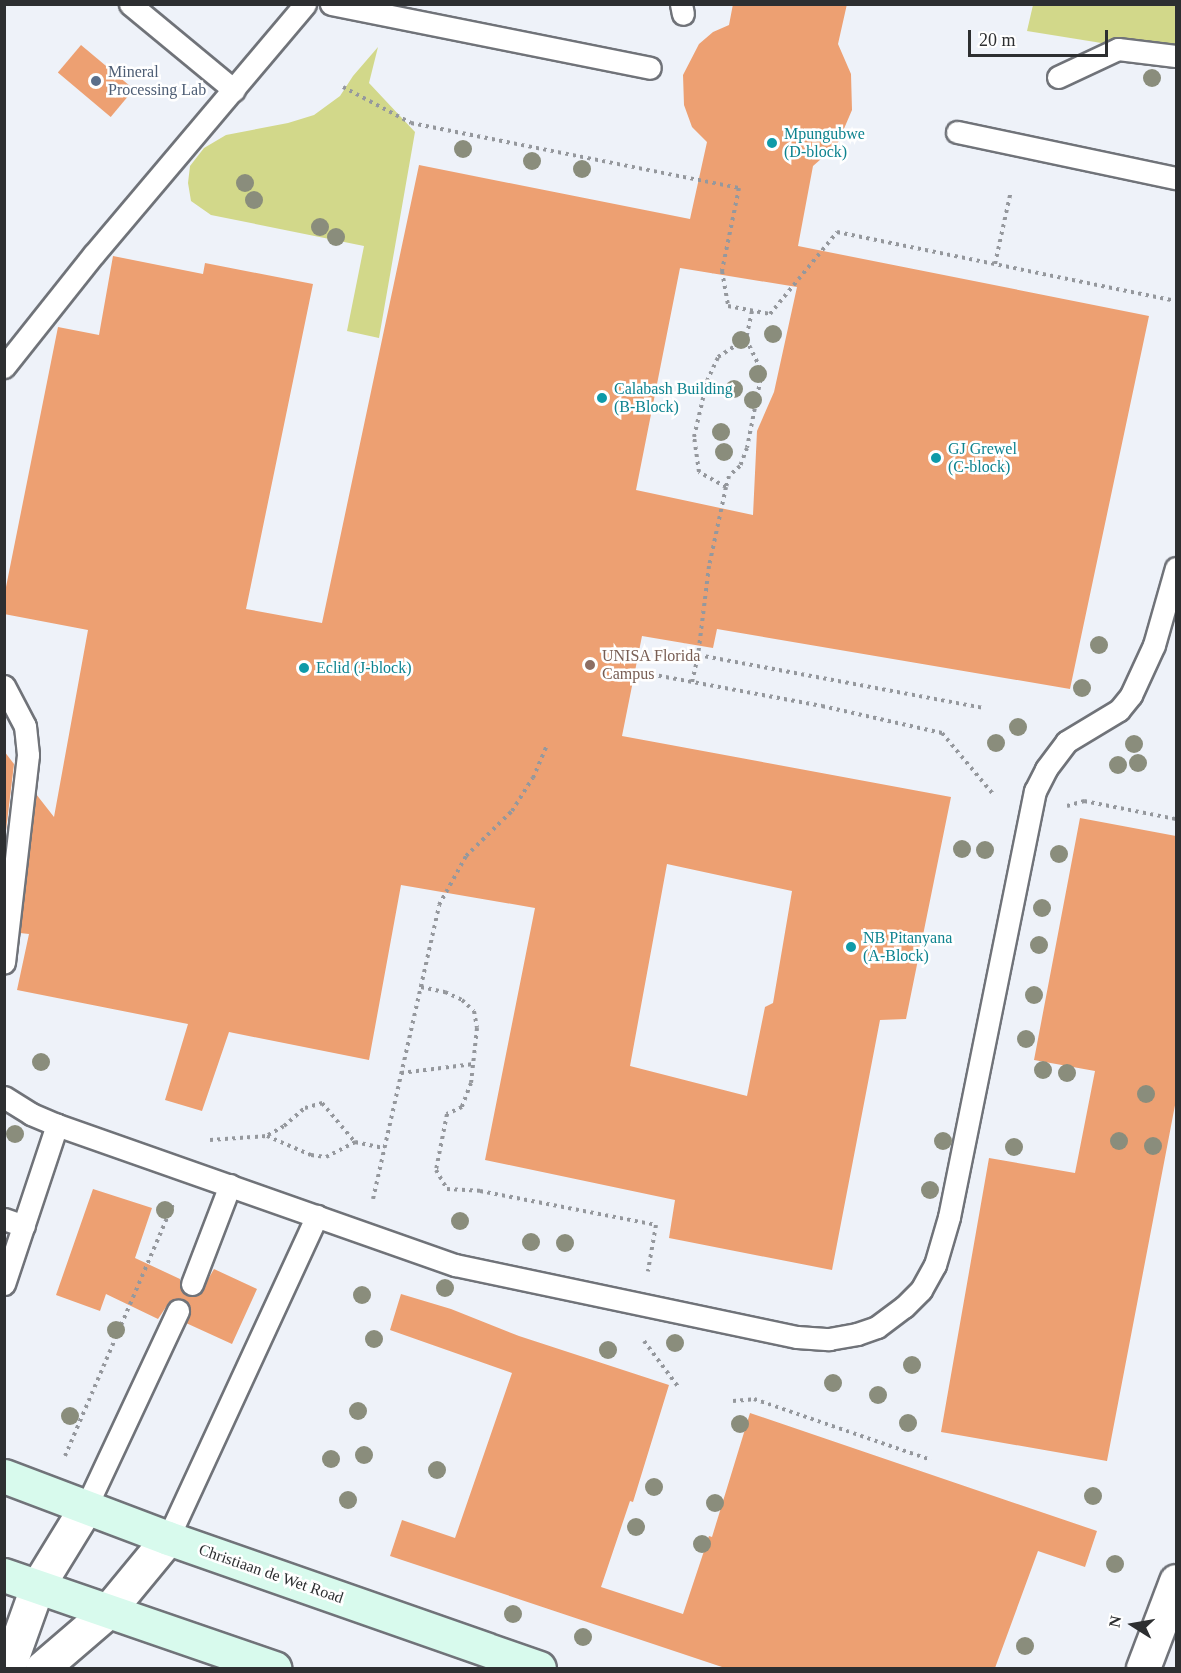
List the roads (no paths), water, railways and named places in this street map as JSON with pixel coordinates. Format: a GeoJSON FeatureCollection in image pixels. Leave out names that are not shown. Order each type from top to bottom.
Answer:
{"type":"FeatureCollection","features":[{"type":"Feature","properties":{"kind":"main road","name":"Christiaan de Wet Road"},"geometry":{"type":"LineString","coordinates":[[4,1476],[168,1538],[539,1668]]}},
{"type":"Feature","properties":{"kind":"main road"},"geometry":{"type":"LineString","coordinates":[[4,1575],[274,1668]]}},
{"type":"Feature","properties":{"kind":"street"},"geometry":{"type":"LineString","coordinates":[[8,1668],[37,1587],[86,1507]]}},
{"type":"Feature","properties":{"kind":"street"},"geometry":{"type":"LineString","coordinates":[[42,1668],[107,1612],[168,1538]]}},
{"type":"Feature","properties":{"kind":"street"},"geometry":{"type":"LineString","coordinates":[[1143,1668],[1176,1581]]}},
{"type":"Feature","properties":{"kind":"lane"},"geometry":{"type":"LineString","coordinates":[[130,4],[234,90]]}},
{"type":"Feature","properties":{"kind":"lane"},"geometry":{"type":"LineString","coordinates":[[4,367],[94,254],[305,4]]}},
{"type":"Feature","properties":{"kind":"lane"},"geometry":{"type":"LineString","coordinates":[[331,4],[650,68]]}},
{"type":"Feature","properties":{"kind":"lane"},"geometry":{"type":"LineString","coordinates":[[1058,77],[1118,49],[1176,56]]}},
{"type":"Feature","properties":{"kind":"lane"},"geometry":{"type":"LineString","coordinates":[[957,132],[1176,178]]}},
{"type":"Feature","properties":{"kind":"lane"},"geometry":{"type":"LineString","coordinates":[[4,1097],[31,1114],[57,1125],[455,1265],[796,1337],[828,1339],[857,1334],[877,1327],[904,1307],[921,1290],[935,1265],[949,1217],[1035,791],[1046,769],[1066,742],[1119,710],[1131,695],[1154,645],[1176,568]]}},
{"type":"Feature","properties":{"kind":"lane"},"geometry":{"type":"LineString","coordinates":[[4,686],[25,726],[28,755],[4,963]]}},
{"type":"Feature","properties":{"kind":"lane"},"geometry":{"type":"LineString","coordinates":[[4,1284],[14,1223],[57,1125]]}},
{"type":"Feature","properties":{"kind":"lane"},"geometry":{"type":"LineString","coordinates":[[192,1284],[230,1185]]}},
{"type":"Feature","properties":{"kind":"lane"},"geometry":{"type":"LineString","coordinates":[[168,1538],[317,1216]]}},
{"type":"Feature","properties":{"kind":"lane"},"geometry":{"type":"LineString","coordinates":[[86,1507],[178,1311]]}},
{"type":"Feature","properties":{"kind":"place","name":"Mineral Processing Lab"},"geometry":{"type":"Point","coordinates":[96,81]}},
{"type":"Feature","properties":{"kind":"place","name":"Mpungubwe (D-block)"},"geometry":{"type":"Point","coordinates":[772,143]}},
{"type":"Feature","properties":{"kind":"place","name":"Calabash Building (B-Block)"},"geometry":{"type":"Point","coordinates":[602,398]}},
{"type":"Feature","properties":{"kind":"place","name":"GJ Grewel (C-block)"},"geometry":{"type":"Point","coordinates":[936,458]}},
{"type":"Feature","properties":{"kind":"place","name":"UNISA Florida Campus"},"geometry":{"type":"Point","coordinates":[590,665]}},
{"type":"Feature","properties":{"kind":"place","name":"Eclid (J-block)"},"geometry":{"type":"Point","coordinates":[304,668]}},
{"type":"Feature","properties":{"kind":"place","name":"NB Pitanyana (A-Block)"},"geometry":{"type":"Point","coordinates":[851,947]}}]}
